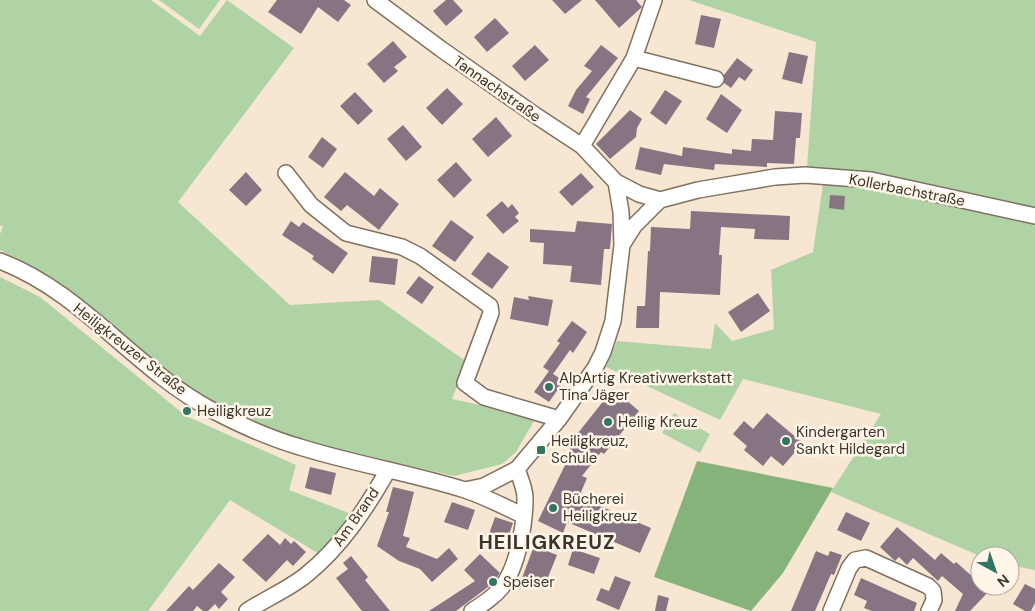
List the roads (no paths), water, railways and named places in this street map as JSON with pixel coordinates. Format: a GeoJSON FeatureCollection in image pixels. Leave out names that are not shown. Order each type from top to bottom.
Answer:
{"type":"FeatureCollection","features":[{"type":"Feature","properties":{"kind":"street","name":"Tannachstraße"},"geometry":{"type":"LineString","coordinates":[[375,0],[534,115],[582,146],[616,182],[639,194],[660,200]]}},
{"type":"Feature","properties":{"kind":"street"},"geometry":{"type":"LineString","coordinates":[[582,146],[634,58],[654,0]]}},
{"type":"Feature","properties":{"kind":"street"},"geometry":{"type":"LineString","coordinates":[[634,58],[716,79]]}},
{"type":"Feature","properties":{"kind":"street"},"geometry":{"type":"LineString","coordinates":[[286,173],[311,205],[346,233],[402,247],[420,256],[490,306],[491,313],[465,384],[484,397],[559,419]]}},
{"type":"Feature","properties":{"kind":"street","name":"Kollerbachstraße"},"geometry":{"type":"LineString","coordinates":[[660,200],[698,190],[775,177],[805,175],[871,180],[1035,216]]}},
{"type":"Feature","properties":{"kind":"street"},"geometry":{"type":"LineString","coordinates":[[465,490],[484,486],[516,469],[559,419],[595,368],[603,352],[613,321],[622,245],[616,182]]}},
{"type":"Feature","properties":{"kind":"street"},"geometry":{"type":"LineString","coordinates":[[622,245],[634,226],[660,200]]}},
{"type":"Feature","properties":{"kind":"street","name":"Heiligkreuzer Straße"},"geometry":{"type":"LineString","coordinates":[[0,261],[14,266],[48,285],[92,318],[135,356],[176,388],[208,408],[245,426],[300,448],[465,490],[524,516]]}},
{"type":"Feature","properties":{"kind":"street"},"geometry":{"type":"LineString","coordinates":[[472,611],[494,596],[504,585],[520,545],[526,497],[516,469]]}},
{"type":"Feature","properties":{"kind":"street","name":"Am Brand"},"geometry":{"type":"LineString","coordinates":[[247,611],[305,576],[335,548],[348,533],[388,470]]}},
{"type":"Feature","properties":{"kind":"street"},"geometry":{"type":"LineString","coordinates":[[831,611],[849,568],[855,560],[866,558],[928,586],[934,592],[934,600],[930,611]]}},
{"type":"Feature","properties":{"kind":"place","name":"AlpArtig Kreativwerkstatt Tina Jäger"},"geometry":{"type":"Point","coordinates":[549,387]}},
{"type":"Feature","properties":{"kind":"place","name":"Heiligkreuz"},"geometry":{"type":"Point","coordinates":[187,411]}},
{"type":"Feature","properties":{"kind":"place","name":"Heilig Kreuz"},"geometry":{"type":"Point","coordinates":[608,422]}},
{"type":"Feature","properties":{"kind":"place","name":"Kindergarten Sankt Hildegard"},"geometry":{"type":"Point","coordinates":[786,441]}},
{"type":"Feature","properties":{"kind":"place","name":"Heiligkreuz, Schule"},"geometry":{"type":"Point","coordinates":[541,450]}},
{"type":"Feature","properties":{"kind":"place","name":"Bücherei Heiligkreuz"},"geometry":{"type":"Point","coordinates":[553,508]}},
{"type":"Feature","properties":{"kind":"place","name":"Speiser"},"geometry":{"type":"Point","coordinates":[493,582]}},
{"type":"Feature","properties":{"kind":"district","name":"HEILIGKREUZ"},"geometry":{"type":"Point","coordinates":[547,542]}}]}
